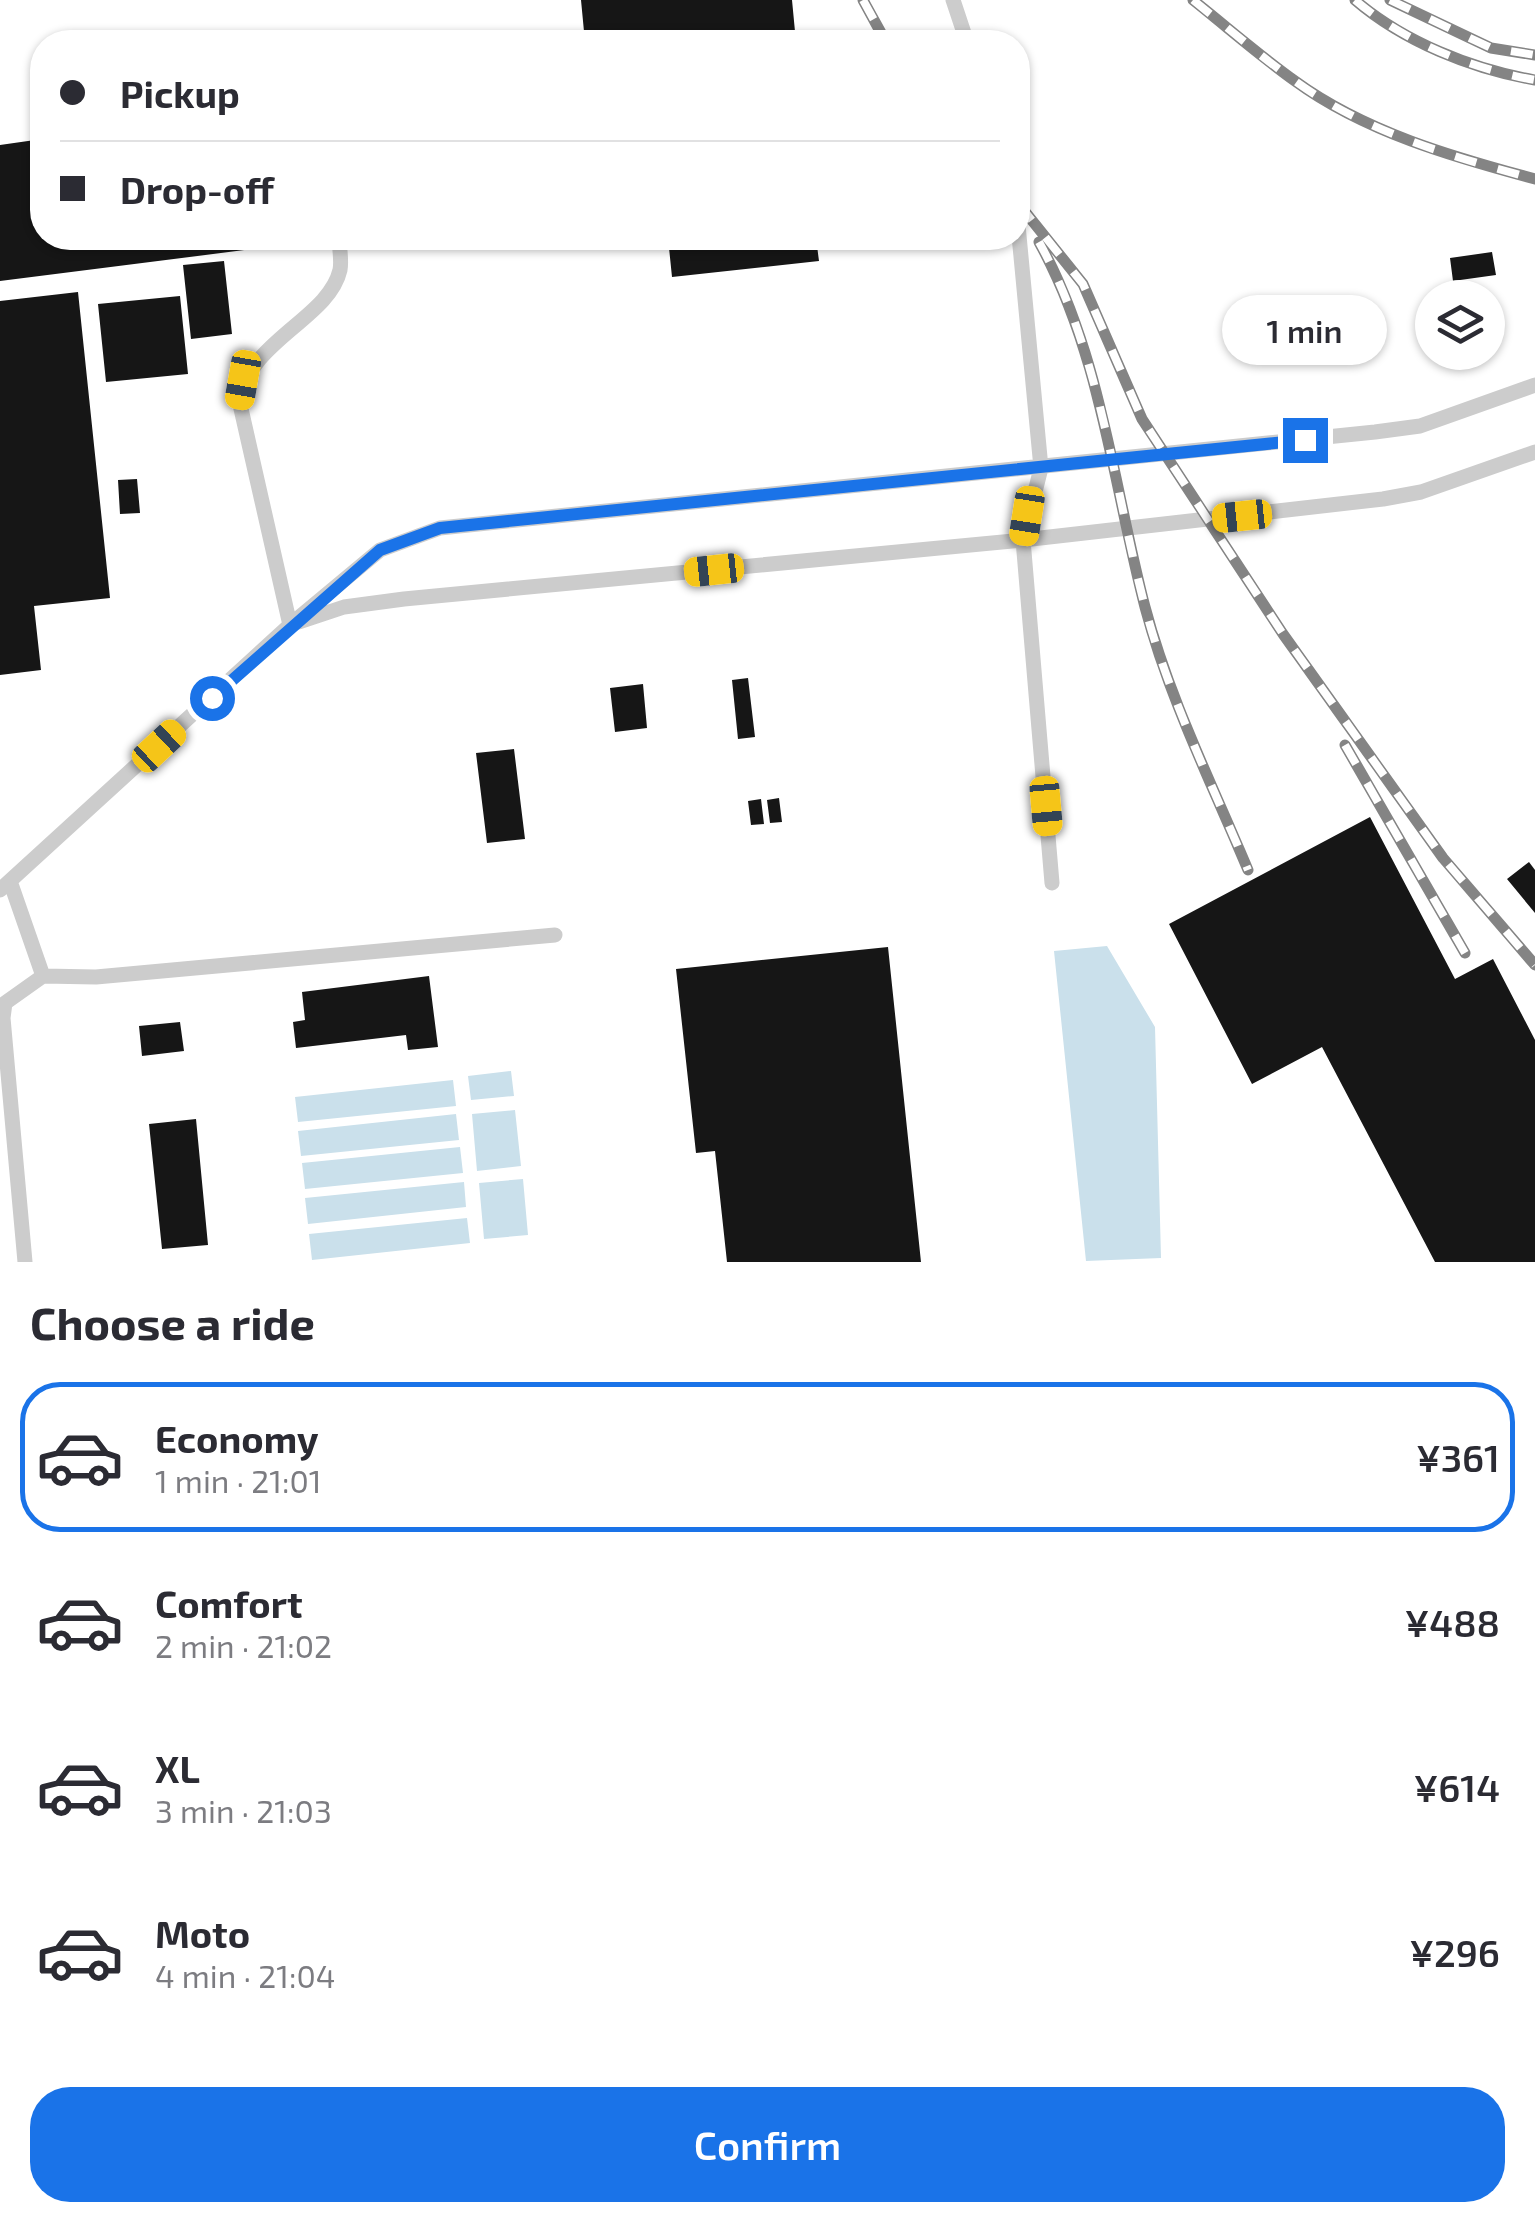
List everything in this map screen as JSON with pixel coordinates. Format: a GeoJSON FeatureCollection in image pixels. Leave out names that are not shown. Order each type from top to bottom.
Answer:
{"type":"FeatureCollection","features":[{"type":"Feature","properties":{"kind":"lane"},"geometry":{"type":"LineString","coordinates":[[953,0],[963,30]]}},
{"type":"Feature","properties":{"kind":"lane"},"geometry":{"type":"LineString","coordinates":[[290,625],[239,400],[243,380],[256,362],[330,290],[340,269],[339,250]]}},
{"type":"Feature","properties":{"kind":"lane"},"geometry":{"type":"LineString","coordinates":[[1020,250],[1041,468],[1023,540],[1052,882]]}},
{"type":"Feature","properties":{"kind":"lane"},"geometry":{"type":"LineString","coordinates":[[43,976],[6,887],[290,625],[380,550],[440,528],[1420,426],[1535,385]]}},
{"type":"Feature","properties":{"kind":"lane"},"geometry":{"type":"LineString","coordinates":[[290,625],[344,607],[404,600],[1023,540],[1383,499],[1421,492],[1535,452]]}},
{"type":"Feature","properties":{"kind":"lane"},"geometry":{"type":"LineString","coordinates":[[26,1262],[3,1018],[5,1003],[43,976],[96,977],[555,935]]}},
{"type":"Feature","properties":{"kind":"water"},"geometry":{"type":"Polygon","coordinates":[[[1107,946],[1155,1027],[1161,1258],[1086,1261],[1054,951],[1107,946]]]}},
{"type":"Feature","properties":{"kind":"water"},"geometry":{"type":"Polygon","coordinates":[[[511,1071],[514,1096],[471,1100],[468,1076],[511,1071]]]}},
{"type":"Feature","properties":{"kind":"water"},"geometry":{"type":"Polygon","coordinates":[[[453,1080],[456,1106],[298,1122],[295,1097],[453,1080]]]}},
{"type":"Feature","properties":{"kind":"water"},"geometry":{"type":"Polygon","coordinates":[[[515,1110],[521,1166],[477,1171],[472,1114],[515,1110]]]}},
{"type":"Feature","properties":{"kind":"water"},"geometry":{"type":"Polygon","coordinates":[[[456,1114],[459,1140],[301,1156],[298,1131],[456,1114]]]}},
{"type":"Feature","properties":{"kind":"water"},"geometry":{"type":"Polygon","coordinates":[[[460,1147],[463,1173],[305,1189],[302,1163],[460,1147]]]}},
{"type":"Feature","properties":{"kind":"water"},"geometry":{"type":"Polygon","coordinates":[[[523,1179],[528,1235],[484,1239],[479,1183],[523,1179]]]}},
{"type":"Feature","properties":{"kind":"water"},"geometry":{"type":"Polygon","coordinates":[[[464,1182],[466,1207],[308,1224],[305,1198],[464,1182]]]}},
{"type":"Feature","properties":{"kind":"water"},"geometry":{"type":"Polygon","coordinates":[[[467,1218],[470,1243],[312,1260],[309,1234],[467,1218]]]}},
{"type":"Feature","properties":{"kind":"building"},"geometry":{"type":"Polygon","coordinates":[[[581,0],[792,0],[795,30],[584,30],[581,0]]]}},
{"type":"Feature","properties":{"kind":"building"},"geometry":{"type":"Polygon","coordinates":[[[30,141],[30,250],[245,250],[0,281],[0,145],[30,141]]]}},
{"type":"Feature","properties":{"kind":"building"},"geometry":{"type":"Polygon","coordinates":[[[669,250],[818,250],[819,261],[672,277],[669,250]]]}},
{"type":"Feature","properties":{"kind":"building"},"geometry":{"type":"Polygon","coordinates":[[[1492,252],[1496,275],[1453,280],[1450,258],[1492,252]]]}},
{"type":"Feature","properties":{"kind":"building"},"geometry":{"type":"Polygon","coordinates":[[[224,261],[232,334],[191,339],[183,265],[224,261]]]}},
{"type":"Feature","properties":{"kind":"building"},"geometry":{"type":"Polygon","coordinates":[[[78,292],[110,598],[34,606],[41,670],[0,675],[0,301],[78,292]]]}},
{"type":"Feature","properties":{"kind":"building"},"geometry":{"type":"Polygon","coordinates":[[[180,296],[188,374],[106,382],[98,304],[180,296]]]}},
{"type":"Feature","properties":{"kind":"building"},"geometry":{"type":"Polygon","coordinates":[[[137,479],[140,513],[120,514],[118,480],[137,479]]]}},
{"type":"Feature","properties":{"kind":"building"},"geometry":{"type":"Polygon","coordinates":[[[748,678],[755,737],[738,739],[732,680],[748,678]]]}},
{"type":"Feature","properties":{"kind":"building"},"geometry":{"type":"Polygon","coordinates":[[[643,684],[647,728],[615,732],[610,688],[643,684]]]}},
{"type":"Feature","properties":{"kind":"building"},"geometry":{"type":"Polygon","coordinates":[[[514,749],[525,839],[487,843],[476,753],[514,749]]]}},
{"type":"Feature","properties":{"kind":"building"},"geometry":{"type":"Polygon","coordinates":[[[779,798],[782,822],[770,823],[767,800],[779,798]]]}},
{"type":"Feature","properties":{"kind":"building"},"geometry":{"type":"Polygon","coordinates":[[[761,799],[764,824],[751,825],[748,801],[761,799]]]}},
{"type":"Feature","properties":{"kind":"building"},"geometry":{"type":"Polygon","coordinates":[[[1370,817],[1455,979],[1493,959],[1535,1040],[1535,1262],[1435,1262],[1322,1047],[1252,1084],[1169,924],[1370,817]]]}},
{"type":"Feature","properties":{"kind":"building"},"geometry":{"type":"Polygon","coordinates":[[[1529,862],[1535,870],[1535,913],[1507,879],[1529,862]]]}},
{"type":"Feature","properties":{"kind":"building"},"geometry":{"type":"Polygon","coordinates":[[[888,947],[921,1262],[727,1262],[715,1151],[696,1153],[676,969],[888,947]]]}},
{"type":"Feature","properties":{"kind":"building"},"geometry":{"type":"Polygon","coordinates":[[[429,976],[438,1047],[408,1050],[406,1035],[296,1048],[293,1022],[305,1020],[302,992],[429,976]]]}},
{"type":"Feature","properties":{"kind":"building"},"geometry":{"type":"Polygon","coordinates":[[[180,1022],[184,1051],[142,1056],[139,1026],[180,1022]]]}},
{"type":"Feature","properties":{"kind":"building"},"geometry":{"type":"Polygon","coordinates":[[[196,1119],[208,1245],[162,1249],[149,1124],[196,1119]]]}},
{"type":"Feature","properties":{"kind":"railway"},"geometry":{"type":"LineString","coordinates":[[863,0],[879,30]]}},
{"type":"Feature","properties":{"kind":"railway"},"geometry":{"type":"LineString","coordinates":[[1193,0],[1295,81],[1350,115],[1441,152],[1535,179]]}},
{"type":"Feature","properties":{"kind":"railway"},"geometry":{"type":"LineString","coordinates":[[1355,0],[1395,29],[1440,52],[1487,69],[1535,80]]}},
{"type":"Feature","properties":{"kind":"railway"},"geometry":{"type":"LineString","coordinates":[[1390,0],[1491,48],[1535,55]]}},
{"type":"Feature","properties":{"kind":"railway"},"geometry":{"type":"LineString","coordinates":[[1030,218],[1083,284],[1142,419],[1283,634],[1443,858],[1535,965]]}},
{"type":"Feature","properties":{"kind":"railway"},"geometry":{"type":"LineString","coordinates":[[1039,242],[1060,285],[1091,374],[1155,641],[1248,870]]}},
{"type":"Feature","properties":{"kind":"railway"},"geometry":{"type":"LineString","coordinates":[[1345,745],[1465,953]]}},
{"type":"Feature","properties":{"kind":"route"},"geometry":{"type":"LineString","coordinates":[[212,698],[290,625],[380,550],[440,528],[1305,440]]}}]}
